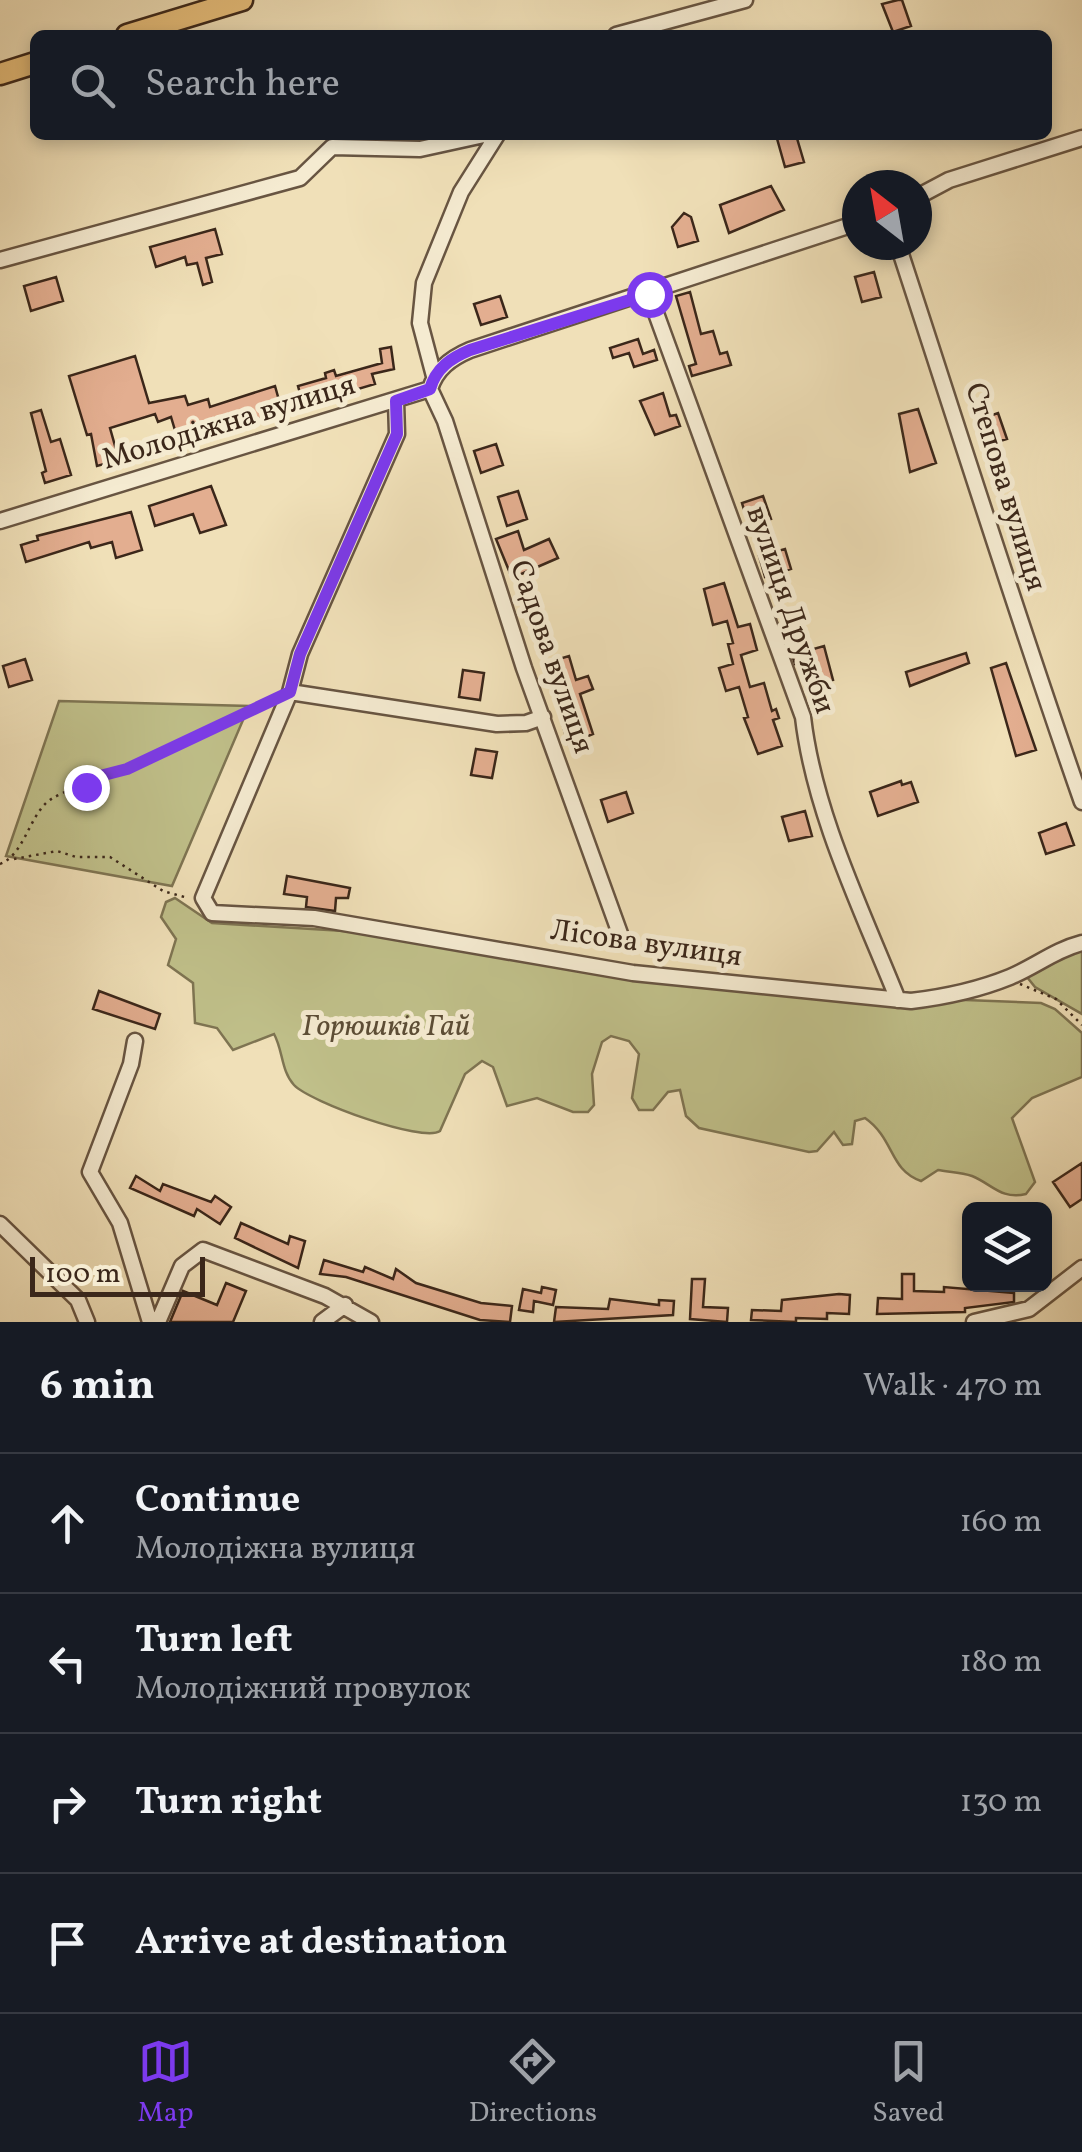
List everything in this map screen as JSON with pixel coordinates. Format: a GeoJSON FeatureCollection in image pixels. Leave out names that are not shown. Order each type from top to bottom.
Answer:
{"type":"FeatureCollection","features":[{"type":"Feature","properties":{"kind":"highway"},"geometry":{"type":"LineString","coordinates":[[143,30],[242,0]]}},
{"type":"Feature","properties":{"kind":"highway"},"geometry":{"type":"LineString","coordinates":[[0,74],[30,65]]}},
{"type":"Feature","properties":{"kind":"street"},"geometry":{"type":"LineString","coordinates":[[634,30],[745,0]]}},
{"type":"Feature","properties":{"kind":"street"},"geometry":{"type":"LineString","coordinates":[[932,189],[949,180],[1082,138]]}},
{"type":"Feature","properties":{"kind":"street"},"geometry":{"type":"LineString","coordinates":[[0,260],[300,178],[332,147],[420,149],[461,140]]}},
{"type":"Feature","properties":{"kind":"street","name":"Садова вулиця"},"geometry":{"type":"LineString","coordinates":[[493,140],[461,192],[424,283],[420,323],[432,382],[543,718],[623,942]]}},
{"type":"Feature","properties":{"kind":"street","name":"Молодіжна вулиця"},"geometry":{"type":"LineString","coordinates":[[0,521],[396,401],[432,382],[470,350],[842,228]]}},
{"type":"Feature","properties":{"kind":"street","name":"Степова вулиця"},"geometry":{"type":"LineString","coordinates":[[903,260],[980,492],[998,562],[1082,802]]}},
{"type":"Feature","properties":{"kind":"street","name":"вулиця Дружби"},"geometry":{"type":"LineString","coordinates":[[649,294],[802,717],[808,758],[840,857],[898,1000]]}},
{"type":"Feature","properties":{"kind":"street"},"geometry":{"type":"LineString","coordinates":[[204,900],[290,692],[300,654],[397,434],[396,401]]}},
{"type":"Feature","properties":{"kind":"street"},"geometry":{"type":"LineString","coordinates":[[290,692],[497,724],[543,718]]}},
{"type":"Feature","properties":{"kind":"street","name":"Лісова вулиця"},"geometry":{"type":"LineString","coordinates":[[204,900],[212,912],[271,914],[363,930],[396,930],[634,973],[898,1000],[950,997],[1012,976],[1057,950],[1082,943]]}},
{"type":"Feature","properties":{"kind":"street"},"geometry":{"type":"LineString","coordinates":[[135,1041],[131,1064],[90,1167],[94,1181],[120,1223],[154,1322]]}},
{"type":"Feature","properties":{"kind":"street"},"geometry":{"type":"LineString","coordinates":[[0,1224],[78,1300],[87,1322]]}},
{"type":"Feature","properties":{"kind":"street"},"geometry":{"type":"LineString","coordinates":[[154,1322],[182,1266],[202,1250],[345,1305],[371,1322]]}},
{"type":"Feature","properties":{"kind":"street"},"geometry":{"type":"LineString","coordinates":[[974,1322],[1017,1318],[1046,1300],[1082,1268]]}},
{"type":"Feature","properties":{"kind":"street"},"geometry":{"type":"LineString","coordinates":[[322,1322],[345,1305]]}},
{"type":"Feature","properties":{"kind":"path"},"geometry":{"type":"LineString","coordinates":[[11,860],[47,801],[290,692]]}},
{"type":"Feature","properties":{"kind":"path"},"geometry":{"type":"LineString","coordinates":[[0,864],[57,851],[76,857],[110,858],[163,891],[204,900]]}},
{"type":"Feature","properties":{"kind":"path"},"geometry":{"type":"LineString","coordinates":[[1012,976],[1027,990],[1056,999],[1082,1025]]}},
{"type":"Feature","properties":{"kind":"green space"},"geometry":{"type":"Polygon","coordinates":[[[59,701],[249,706],[172,886],[6,856],[59,701]]]}},
{"type":"Feature","properties":{"kind":"green space","name":"Горюшків Гай"},"geometry":{"type":"Polygon","coordinates":[[[175,898],[212,923],[377,933],[650,982],[757,992],[1041,1003],[1055,1009],[1082,1033],[1082,1077],[1032,1098],[1012,1118],[1035,1182],[1026,1194],[1017,1195],[1003,1193],[964,1174],[938,1170],[921,1181],[911,1176],[865,1118],[855,1121],[852,1144],[843,1145],[834,1132],[817,1151],[809,1152],[699,1128],[686,1116],[680,1090],[668,1092],[653,1110],[639,1110],[632,1098],[639,1054],[629,1041],[611,1036],[602,1042],[592,1074],[594,1105],[588,1112],[573,1112],[537,1098],[507,1106],[493,1067],[482,1061],[465,1074],[440,1131],[412,1131],[367,1119],[321,1101],[294,1085],[274,1034],[233,1050],[217,1028],[195,1023],[193,983],[168,965],[176,939],[161,917],[166,902],[175,898]]]}},
{"type":"Feature","properties":{"kind":"green space"},"geometry":{"type":"Polygon","coordinates":[[[1082,944],[1082,1014],[1035,987],[1027,977],[1031,968],[1082,944]]]}},
{"type":"Feature","properties":{"kind":"building"},"geometry":{"type":"Polygon","coordinates":[[[902,0],[911,26],[892,30],[882,4],[902,0]]]}},
{"type":"Feature","properties":{"kind":"building"},"geometry":{"type":"Polygon","coordinates":[[[777,140],[797,140],[804,162],[785,167],[777,140]]]}},
{"type":"Feature","properties":{"kind":"building"},"geometry":{"type":"Polygon","coordinates":[[[771,186],[784,210],[729,233],[720,205],[771,186]]]}},
{"type":"Feature","properties":{"kind":"building"},"geometry":{"type":"Polygon","coordinates":[[[684,213],[691,217],[698,241],[678,247],[672,227],[684,213]]]}},
{"type":"Feature","properties":{"kind":"building"},"geometry":{"type":"Polygon","coordinates":[[[215,229],[222,254],[206,258],[212,282],[203,285],[197,263],[187,265],[185,257],[156,267],[150,247],[215,229]]]}},
{"type":"Feature","properties":{"kind":"building"},"geometry":{"type":"Polygon","coordinates":[[[874,272],[881,297],[862,302],[855,277],[874,272]]]}},
{"type":"Feature","properties":{"kind":"building"},"geometry":{"type":"Polygon","coordinates":[[[56,277],[63,301],[31,311],[24,286],[56,277]]]}},
{"type":"Feature","properties":{"kind":"building"},"geometry":{"type":"Polygon","coordinates":[[[690,292],[701,334],[713,331],[720,354],[727,352],[731,365],[692,376],[689,366],[696,364],[676,296],[690,292]]]}},
{"type":"Feature","properties":{"kind":"building"},"geometry":{"type":"Polygon","coordinates":[[[500,296],[507,317],[481,325],[474,304],[500,296]]]}},
{"type":"Feature","properties":{"kind":"building"},"geometry":{"type":"Polygon","coordinates":[[[638,339],[643,354],[654,350],[657,360],[634,367],[629,353],[613,358],[610,348],[638,339]]]}},
{"type":"Feature","properties":{"kind":"building"},"geometry":{"type":"Polygon","coordinates":[[[391,347],[394,369],[372,374],[375,384],[341,394],[343,400],[304,408],[298,386],[326,378],[325,373],[334,370],[336,376],[382,363],[380,349],[391,347]]]}},
{"type":"Feature","properties":{"kind":"building"},"geometry":{"type":"Polygon","coordinates":[[[135,356],[149,403],[185,396],[188,405],[208,399],[210,407],[275,386],[282,411],[180,447],[171,417],[158,422],[155,414],[110,428],[119,460],[97,466],[91,434],[87,435],[69,376],[135,356]]]}},
{"type":"Feature","properties":{"kind":"building"},"geometry":{"type":"Polygon","coordinates":[[[663,393],[670,416],[676,415],[680,426],[655,435],[640,401],[663,393]]]}},
{"type":"Feature","properties":{"kind":"building"},"geometry":{"type":"Polygon","coordinates":[[[918,409],[936,463],[910,472],[899,414],[918,409]]]}},
{"type":"Feature","properties":{"kind":"building"},"geometry":{"type":"Polygon","coordinates":[[[41,410],[51,442],[60,439],[71,475],[45,483],[42,473],[46,471],[31,413],[41,410]]]}},
{"type":"Feature","properties":{"kind":"building"},"geometry":{"type":"Polygon","coordinates":[[[998,413],[1007,439],[984,446],[975,421],[998,413]]]}},
{"type":"Feature","properties":{"kind":"building"},"geometry":{"type":"Polygon","coordinates":[[[496,444],[503,465],[481,473],[474,451],[496,444]]]}},
{"type":"Feature","properties":{"kind":"building"},"geometry":{"type":"Polygon","coordinates":[[[211,486],[226,525],[200,533],[193,514],[155,526],[149,506],[211,486]]]}},
{"type":"Feature","properties":{"kind":"building"},"geometry":{"type":"Polygon","coordinates":[[[518,491],[527,519],[507,526],[498,497],[518,491]]]}},
{"type":"Feature","properties":{"kind":"building"},"geometry":{"type":"Polygon","coordinates":[[[763,496],[771,519],[749,526],[742,503],[763,496]]]}},
{"type":"Feature","properties":{"kind":"building"},"geometry":{"type":"Polygon","coordinates":[[[131,512],[142,550],[116,558],[112,542],[91,548],[89,542],[26,562],[21,545],[38,540],[37,536],[131,512]]]}},
{"type":"Feature","properties":{"kind":"building"},"geometry":{"type":"Polygon","coordinates":[[[518,531],[524,550],[549,539],[558,558],[512,578],[496,539],[518,531]]]}},
{"type":"Feature","properties":{"kind":"building"},"geometry":{"type":"Polygon","coordinates":[[[785,549],[791,569],[765,577],[759,556],[785,549]]]}},
{"type":"Feature","properties":{"kind":"building"},"geometry":{"type":"Polygon","coordinates":[[[724,583],[738,627],[750,624],[757,650],[741,655],[750,687],[764,683],[772,711],[776,709],[779,718],[773,720],[782,746],[758,754],[744,718],[748,717],[739,687],[726,691],[719,668],[733,664],[728,644],[733,643],[727,621],[713,625],[704,589],[724,583]]]}},
{"type":"Feature","properties":{"kind":"building"},"geometry":{"type":"Polygon","coordinates":[[[824,646],[833,680],[823,683],[815,659],[795,664],[792,655],[824,646]]]}},
{"type":"Feature","properties":{"kind":"building"},"geometry":{"type":"Polygon","coordinates":[[[966,653],[969,663],[910,686],[906,672],[966,653]]]}},
{"type":"Feature","properties":{"kind":"building"},"geometry":{"type":"Polygon","coordinates":[[[569,656],[576,680],[588,676],[593,689],[580,694],[593,734],[568,744],[557,705],[567,701],[552,661],[569,656]]]}},
{"type":"Feature","properties":{"kind":"building"},"geometry":{"type":"Polygon","coordinates":[[[25,659],[32,680],[9,687],[3,666],[25,659]]]}},
{"type":"Feature","properties":{"kind":"building"},"geometry":{"type":"Polygon","coordinates":[[[1006,663],[1036,750],[1016,756],[991,668],[1006,663]]]}},
{"type":"Feature","properties":{"kind":"building"},"geometry":{"type":"Polygon","coordinates":[[[463,670],[484,673],[480,700],[459,697],[463,670]]]}},
{"type":"Feature","properties":{"kind":"building"},"geometry":{"type":"Polygon","coordinates":[[[476,749],[497,752],[492,778],[471,775],[476,749]]]}},
{"type":"Feature","properties":{"kind":"building"},"geometry":{"type":"Polygon","coordinates":[[[901,781],[902,785],[911,782],[918,802],[878,816],[870,792],[901,781]]]}},
{"type":"Feature","properties":{"kind":"building"},"geometry":{"type":"Polygon","coordinates":[[[626,792],[633,813],[608,822],[601,800],[626,792]]]}},
{"type":"Feature","properties":{"kind":"building"},"geometry":{"type":"Polygon","coordinates":[[[805,811],[812,836],[789,841],[782,817],[805,811]]]}},
{"type":"Feature","properties":{"kind":"building"},"geometry":{"type":"Polygon","coordinates":[[[1066,823],[1074,845],[1046,854],[1039,833],[1066,823]]]}},
{"type":"Feature","properties":{"kind":"building"},"geometry":{"type":"Polygon","coordinates":[[[287,876],[350,888],[348,898],[336,898],[335,911],[306,907],[307,897],[284,894],[287,876]]]}},
{"type":"Feature","properties":{"kind":"building"},"geometry":{"type":"Polygon","coordinates":[[[99,991],[160,1014],[155,1029],[93,1009],[99,991]]]}},
{"type":"Feature","properties":{"kind":"building"},"geometry":{"type":"Polygon","coordinates":[[[1082,1163],[1082,1199],[1070,1207],[1053,1182],[1082,1163]]]}},
{"type":"Feature","properties":{"kind":"building"},"geometry":{"type":"Polygon","coordinates":[[[136,1176],[160,1191],[163,1184],[211,1202],[215,1196],[231,1207],[220,1224],[197,1209],[194,1216],[130,1188],[136,1176]]]}},
{"type":"Feature","properties":{"kind":"building"},"geometry":{"type":"Polygon","coordinates":[[[241,1223],[288,1244],[290,1236],[305,1241],[298,1268],[235,1238],[241,1223]]]}},
{"type":"Feature","properties":{"kind":"building"},"geometry":{"type":"Polygon","coordinates":[[[324,1260],[363,1272],[365,1267],[393,1279],[396,1269],[416,1283],[481,1303],[512,1306],[510,1322],[480,1320],[346,1277],[320,1274],[324,1260]]]}},
{"type":"Feature","properties":{"kind":"building"},"geometry":{"type":"Polygon","coordinates":[[[902,1274],[914,1274],[914,1291],[944,1292],[944,1287],[962,1289],[962,1292],[1014,1293],[1014,1302],[965,1308],[965,1312],[877,1314],[878,1298],[902,1299],[902,1274]]]}},
{"type":"Feature","properties":{"kind":"building"},"geometry":{"type":"Polygon","coordinates":[[[692,1279],[705,1279],[703,1307],[728,1308],[727,1322],[690,1319],[692,1279]]]}},
{"type":"Feature","properties":{"kind":"building"},"geometry":{"type":"Polygon","coordinates":[[[226,1283],[246,1291],[233,1322],[170,1322],[183,1291],[217,1305],[226,1283]]]}},
{"type":"Feature","properties":{"kind":"building"},"geometry":{"type":"Polygon","coordinates":[[[542,1287],[556,1290],[553,1305],[534,1301],[533,1312],[519,1310],[523,1289],[541,1293],[542,1287]]]}},
{"type":"Feature","properties":{"kind":"building"},"geometry":{"type":"Polygon","coordinates":[[[850,1295],[849,1314],[827,1313],[827,1319],[796,1318],[796,1322],[751,1320],[752,1310],[781,1311],[782,1300],[850,1295]]]}},
{"type":"Feature","properties":{"kind":"building"},"geometry":{"type":"Polygon","coordinates":[[[610,1299],[659,1305],[659,1300],[674,1301],[673,1315],[554,1322],[556,1307],[608,1309],[610,1299]]]}},
{"type":"Feature","properties":{"kind":"route"},"geometry":{"type":"LineString","coordinates":[[86,787],[96,777],[127,769],[290,692],[300,654],[397,434],[396,401],[430,389],[434,376],[446,364],[470,350],[649,294]]}}]}
